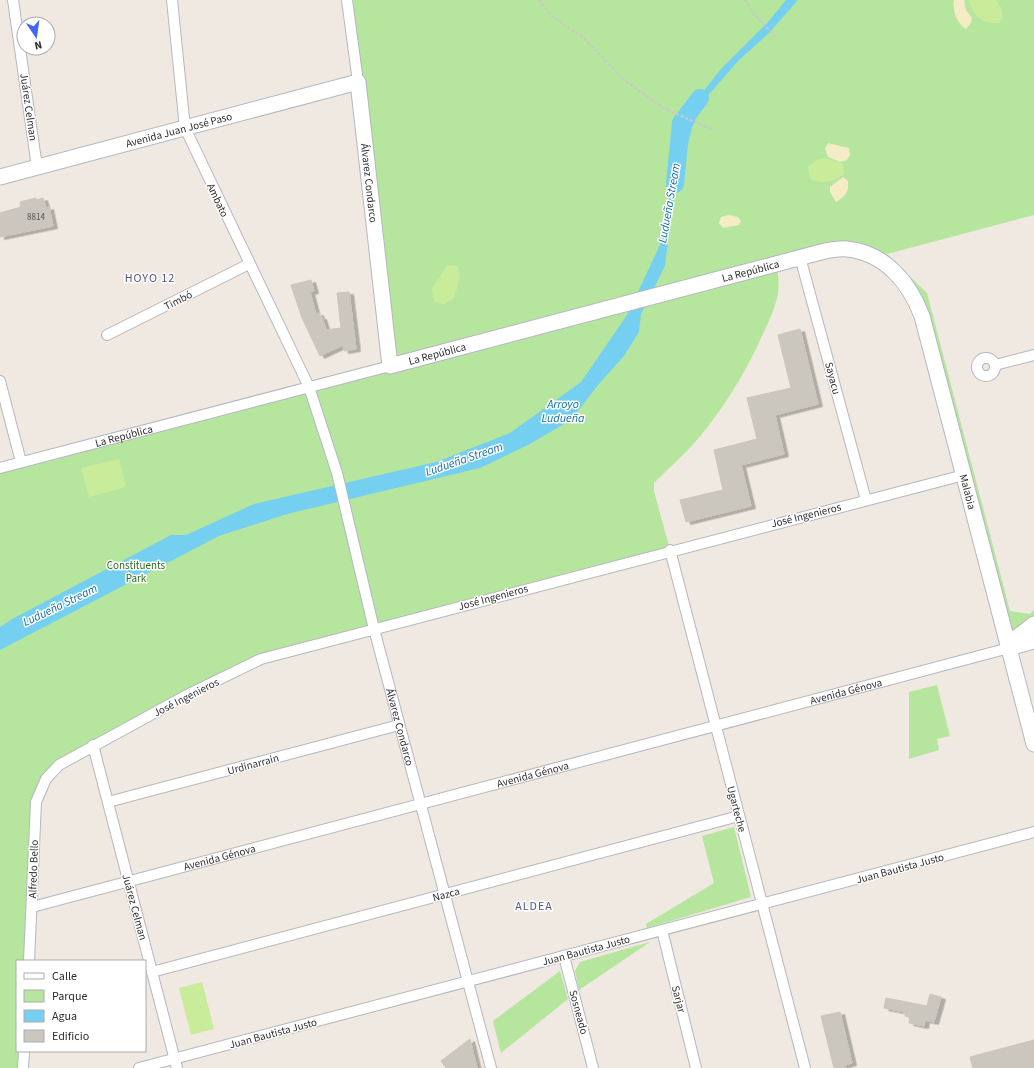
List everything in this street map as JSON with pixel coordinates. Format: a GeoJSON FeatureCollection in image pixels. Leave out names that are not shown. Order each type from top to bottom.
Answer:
{"type":"FeatureCollection","features":[{"type":"Feature","properties":{"kind":"main road","name":"Avenida Juan José Paso"},"geometry":{"type":"LineString","coordinates":[[0,177],[358,82]]}},
{"type":"Feature","properties":{"kind":"main road","name":"Álvarez Condarco"},"geometry":{"type":"LineString","coordinates":[[358,82],[390,366]]}},
{"type":"Feature","properties":{"kind":"main road","name":"La República"},"geometry":{"type":"LineString","coordinates":[[390,366],[624,302],[825,251],[846,248],[874,256]]}},
{"type":"Feature","properties":{"kind":"main road","name":"Malabia"},"geometry":{"type":"LineString","coordinates":[[874,256],[888,265],[900,277],[917,302],[1034,744]]}},
{"type":"Feature","properties":{"kind":"main road"},"geometry":{"type":"LineString","coordinates":[[1008,646],[1034,624]]}},
{"type":"Feature","properties":{"kind":"main road","name":"Avenida Génova"},"geometry":{"type":"LineString","coordinates":[[1008,646],[1034,641]]}},
{"type":"Feature","properties":{"kind":"street","name":"Juárez Celman"},"geometry":{"type":"LineString","coordinates":[[13,0],[37,167]]}},
{"type":"Feature","properties":{"kind":"street","name":"Ambato"},"geometry":{"type":"LineString","coordinates":[[172,0],[185,128],[308,387]]}},
{"type":"Feature","properties":{"kind":"street","name":"Álvarez Condarco"},"geometry":{"type":"LineString","coordinates":[[348,0],[358,82]]}},
{"type":"Feature","properties":{"kind":"street","name":"Sayacu"},"geometry":{"type":"LineString","coordinates":[[800,257],[866,500]]}},
{"type":"Feature","properties":{"kind":"street","name":"Timbó"},"geometry":{"type":"LineString","coordinates":[[107,335],[249,264]]}},
{"type":"Feature","properties":{"kind":"street"},"geometry":{"type":"LineString","coordinates":[[995,365],[1034,355]]}},
{"type":"Feature","properties":{"kind":"street","name":"La República"},"geometry":{"type":"LineString","coordinates":[[0,468],[390,366]]}},
{"type":"Feature","properties":{"kind":"street"},"geometry":{"type":"LineString","coordinates":[[0,381],[21,462]]}},
{"type":"Feature","properties":{"kind":"street","name":"Álvarez Condarco"},"geometry":{"type":"LineString","coordinates":[[308,387],[337,473],[374,629],[491,1068]]}},
{"type":"Feature","properties":{"kind":"street","name":"José Ingenieros"},"geometry":{"type":"LineString","coordinates":[[46,779],[59,764],[187,695],[261,659],[670,550],[964,475]]}},
{"type":"Feature","properties":{"kind":"street","name":"Ugarteche"},"geometry":{"type":"LineString","coordinates":[[670,550],[805,1068]]}},
{"type":"Feature","properties":{"kind":"street","name":"Avenida Génova"},"geometry":{"type":"LineString","coordinates":[[32,907],[715,726],[1008,646]]}},
{"type":"Feature","properties":{"kind":"street","name":"Urdinarrain"},"geometry":{"type":"LineString","coordinates":[[108,802],[399,725]]}},
{"type":"Feature","properties":{"kind":"street","name":"Juárez Celman"},"geometry":{"type":"LineString","coordinates":[[93,746],[176,1063]]}},
{"type":"Feature","properties":{"kind":"street","name":"Alfredo Bello"},"geometry":{"type":"LineString","coordinates":[[29,960],[36,802],[46,779]]}},
{"type":"Feature","properties":{"kind":"street","name":"Nazca"},"geometry":{"type":"LineString","coordinates":[[152,972],[739,816]]}},
{"type":"Feature","properties":{"kind":"street","name":"Juan Bautista Justo"},"geometry":{"type":"LineString","coordinates":[[138,1068],[176,1063],[468,981],[1034,832]]}},
{"type":"Feature","properties":{"kind":"street","name":"Sarjar"},"geometry":{"type":"LineString","coordinates":[[662,930],[696,1068]]}},
{"type":"Feature","properties":{"kind":"street","name":"Sosneado"},"geometry":{"type":"LineString","coordinates":[[564,956],[594,1068]]}},
{"type":"Feature","properties":{"kind":"street"},"geometry":{"type":"LineString","coordinates":[[23,1068],[24,1052]]}},
{"type":"Feature","properties":{"kind":"path"},"geometry":{"type":"LineString","coordinates":[[539,0],[551,16],[584,38],[623,79],[664,108],[711,129]]}},
{"type":"Feature","properties":{"kind":"path"},"geometry":{"type":"LineString","coordinates":[[745,0],[753,12],[776,38]]}},
{"type":"Feature","properties":{"kind":"green space","name":"Constituents Park"},"geometry":{"type":"Polygon","coordinates":[[[347,0],[1034,0],[1034,215],[887,254],[927,293],[1010,611],[1030,614],[1034,610],[1034,624],[1008,644],[917,302],[863,252],[776,264],[779,283],[777,300],[748,365],[730,396],[699,438],[654,483],[654,491],[670,550],[261,659],[59,765],[36,802],[29,960],[16,960],[16,1052],[24,1052],[23,1068],[0,1068],[0,468],[389,366],[347,0]]]}},
{"type":"Feature","properties":{"kind":"green space"},"geometry":{"type":"Polygon","coordinates":[[[968,0],[996,0],[1002,9],[1003,17],[999,23],[983,21],[973,10],[968,0]]]}},
{"type":"Feature","properties":{"kind":"green space"},"geometry":{"type":"Polygon","coordinates":[[[825,158],[843,164],[844,174],[832,181],[827,182],[819,182],[810,179],[808,167],[816,160],[825,158]]]}},
{"type":"Feature","properties":{"kind":"green space"},"geometry":{"type":"Polygon","coordinates":[[[447,265],[458,266],[460,278],[454,298],[444,304],[434,302],[432,289],[447,265]]]}},
{"type":"Feature","properties":{"kind":"green space"},"geometry":{"type":"Polygon","coordinates":[[[119,459],[126,487],[89,497],[81,468],[119,459]]]}},
{"type":"Feature","properties":{"kind":"green space"},"geometry":{"type":"Polygon","coordinates":[[[937,685],[950,736],[937,739],[939,750],[909,759],[909,692],[937,685]]]}},
{"type":"Feature","properties":{"kind":"green space"},"geometry":{"type":"Polygon","coordinates":[[[734,827],[751,897],[647,928],[646,924],[714,883],[702,836],[734,827]]]}},
{"type":"Feature","properties":{"kind":"green space"},"geometry":{"type":"Polygon","coordinates":[[[650,942],[579,990],[575,971],[580,962],[650,942]]]}},
{"type":"Feature","properties":{"kind":"green space"},"geometry":{"type":"Polygon","coordinates":[[[560,971],[568,999],[501,1053],[493,1021],[560,971]]]}},
{"type":"Feature","properties":{"kind":"green space"},"geometry":{"type":"Polygon","coordinates":[[[202,982],[214,1029],[191,1035],[179,988],[202,982]]]}},
{"type":"Feature","properties":{"kind":"sand"},"geometry":{"type":"Polygon","coordinates":[[[954,0],[964,0],[966,10],[972,18],[971,23],[966,29],[960,24],[956,16],[954,0]]]}},
{"type":"Feature","properties":{"kind":"sand"},"geometry":{"type":"Polygon","coordinates":[[[828,143],[849,148],[850,155],[847,160],[840,162],[828,157],[825,149],[828,143]]]}},
{"type":"Feature","properties":{"kind":"sand"},"geometry":{"type":"Polygon","coordinates":[[[843,177],[848,181],[848,188],[844,196],[836,202],[830,192],[830,187],[843,177]]]}},
{"type":"Feature","properties":{"kind":"sand"},"geometry":{"type":"Polygon","coordinates":[[[729,215],[738,217],[741,221],[739,225],[723,228],[719,223],[721,217],[729,215]]]}},
{"type":"Feature","properties":{"kind":"water","name":"Arroyo Ludueña"},"geometry":{"type":"Polygon","coordinates":[[[786,0],[798,0],[769,33],[739,60],[703,101],[692,128],[672,207],[665,266],[641,314],[639,332],[624,356],[598,385],[571,420],[528,445],[480,468],[287,514],[219,536],[0,650],[0,627],[14,618],[171,535],[186,535],[254,504],[436,462],[510,433],[581,382],[627,315],[660,245],[687,113],[720,70],[768,22],[786,0]]]}},
{"type":"Feature","properties":{"kind":"building"},"geometry":{"type":"Polygon","coordinates":[[[36,198],[36,200],[43,198],[46,208],[49,207],[53,226],[0,237],[0,213],[21,207],[20,202],[36,198]]]}},
{"type":"Feature","properties":{"kind":"building"},"geometry":{"type":"Polygon","coordinates":[[[311,280],[314,291],[310,292],[316,314],[319,313],[320,317],[322,317],[326,330],[341,328],[337,293],[349,292],[356,349],[344,351],[343,345],[320,356],[302,318],[291,285],[311,280]]]}},
{"type":"Feature","properties":{"kind":"building"},"geometry":{"type":"Polygon","coordinates":[[[800,329],[818,404],[775,415],[784,454],[741,465],[751,506],[686,522],[680,500],[723,490],[714,450],[757,439],[747,398],[791,388],[778,335],[800,329]]]}},
{"type":"Feature","properties":{"kind":"building"},"geometry":{"type":"Polygon","coordinates":[[[930,994],[941,997],[934,1022],[925,1020],[924,1026],[909,1023],[910,1017],[905,1016],[905,1012],[884,1008],[886,998],[927,1006],[930,994]]]}},
{"type":"Feature","properties":{"kind":"building"},"geometry":{"type":"Polygon","coordinates":[[[840,1012],[852,1063],[845,1065],[846,1068],[834,1068],[821,1016],[840,1012]]]}},
{"type":"Feature","properties":{"kind":"building"},"geometry":{"type":"Polygon","coordinates":[[[470,1039],[477,1068],[446,1068],[441,1061],[470,1039]]]}},
{"type":"Feature","properties":{"kind":"building"},"geometry":{"type":"Polygon","coordinates":[[[1034,1040],[1034,1068],[973,1068],[970,1057],[1034,1040]]]}},
{"type":"Feature","properties":{"kind":"waterway","name":"Ludueña Stream"},"geometry":{"type":"LineString","coordinates":[[675,184],[681,123],[700,98]]}},
{"type":"Feature","properties":{"kind":"district","name":"HOYO 12"},"geometry":{"type":"Point","coordinates":[150,278]}},
{"type":"Feature","properties":{"kind":"district","name":"ALDEA"},"geometry":{"type":"Point","coordinates":[534,906]}}]}
